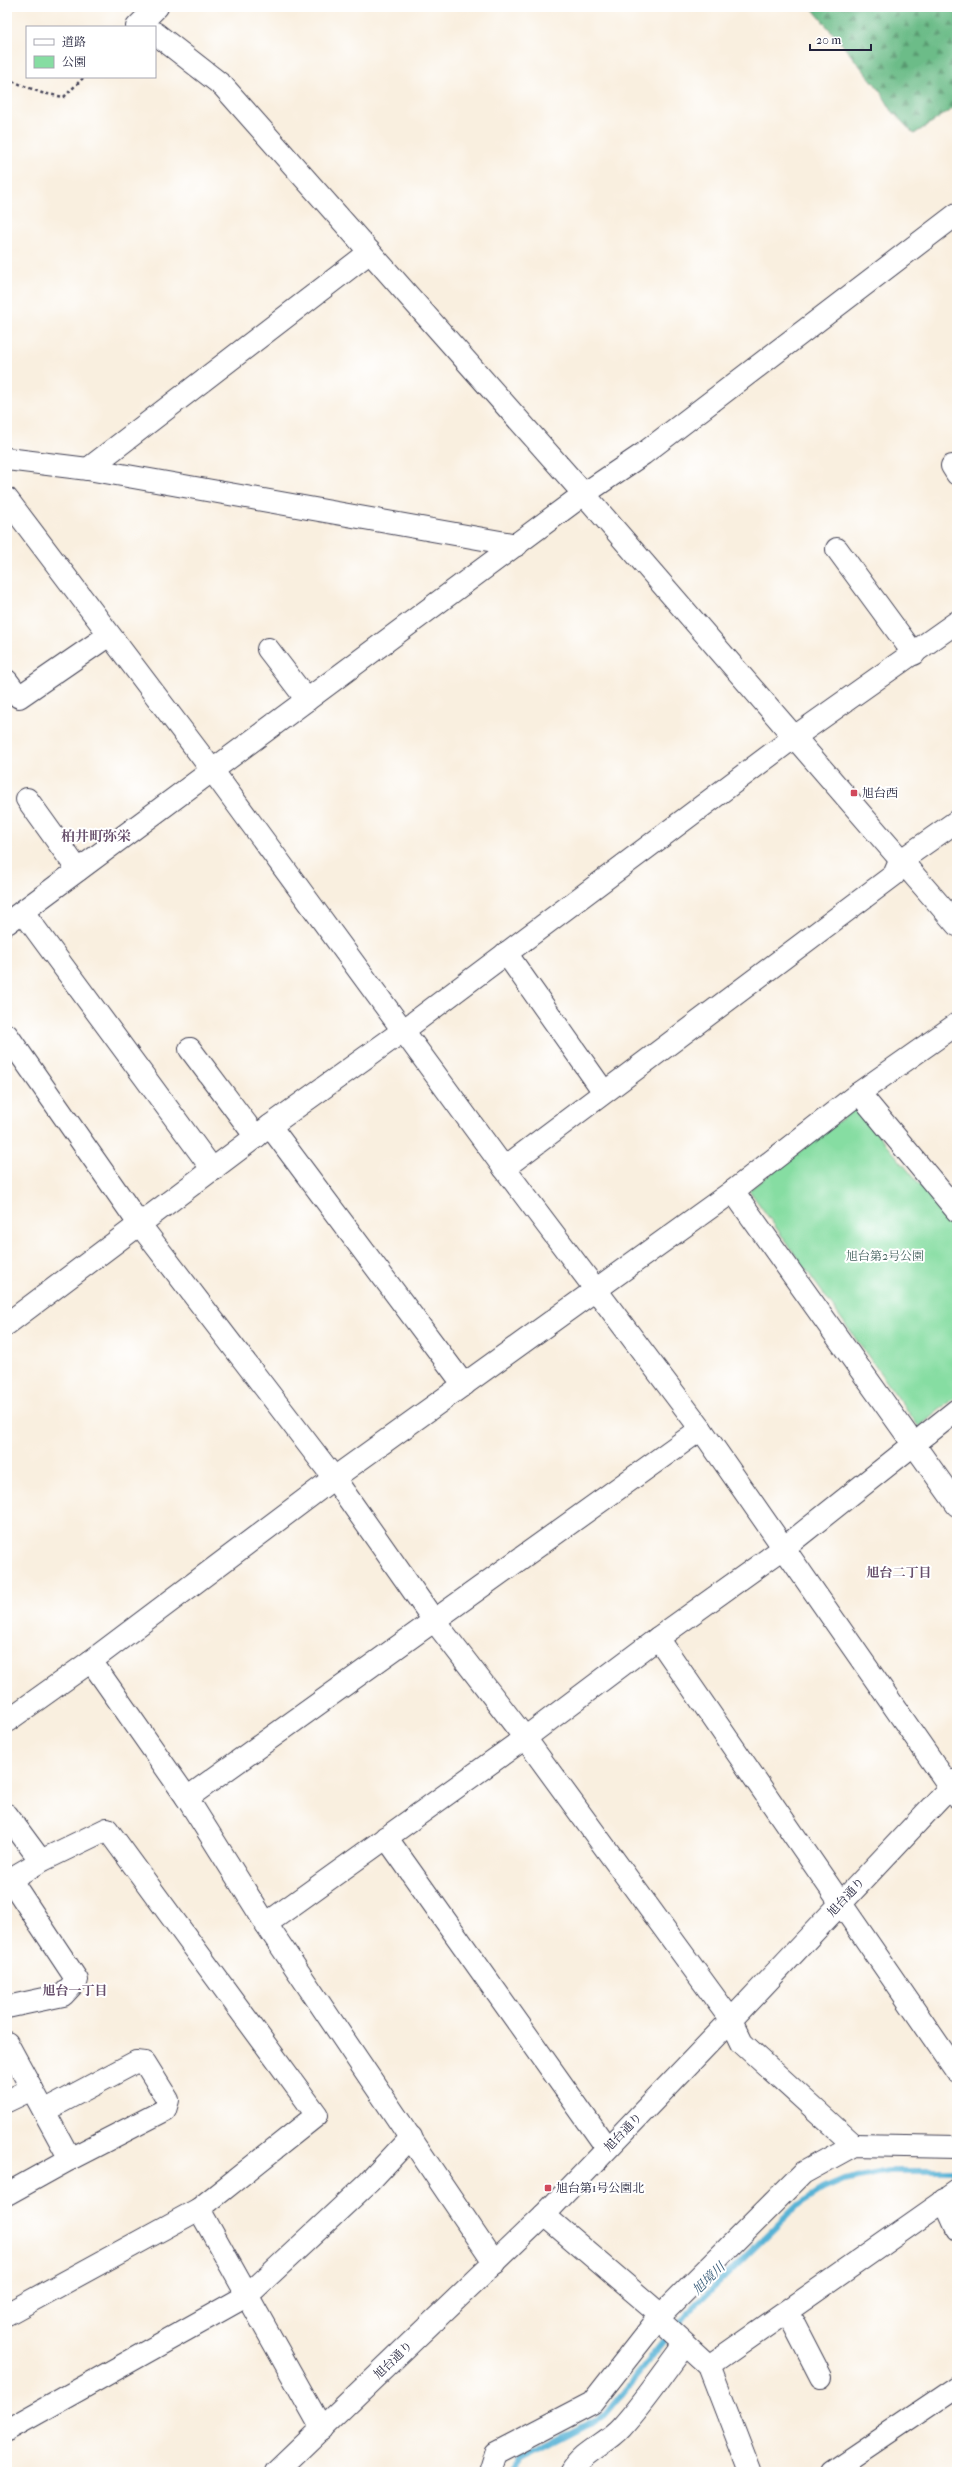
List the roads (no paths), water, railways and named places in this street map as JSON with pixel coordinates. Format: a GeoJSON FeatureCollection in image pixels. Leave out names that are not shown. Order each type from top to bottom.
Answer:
{"type":"FeatureCollection","features":[{"type":"Feature","properties":{"kind":"street"},"geometry":{"type":"LineString","coordinates":[[146,26],[157,7]]}},
{"type":"Feature","properties":{"kind":"street"},"geometry":{"type":"LineString","coordinates":[[156,35],[223,86],[584,494],[793,738],[957,925]]}},
{"type":"Feature","properties":{"kind":"street"},"geometry":{"type":"LineString","coordinates":[[214,1170],[15,917],[584,494],[643,454],[957,214]]}},
{"type":"Feature","properties":{"kind":"street"},"geometry":{"type":"LineString","coordinates":[[88,469],[370,252]]}},
{"type":"Feature","properties":{"kind":"street"},"geometry":{"type":"LineString","coordinates":[[7,459],[88,469],[517,545]]}},
{"type":"Feature","properties":{"kind":"street"},"geometry":{"type":"LineString","coordinates":[[7,500],[212,770],[504,1168],[701,1429],[954,1787]]}},
{"type":"Feature","properties":{"kind":"street"},"geometry":{"type":"LineString","coordinates":[[837,549],[914,654]]}},
{"type":"Feature","properties":{"kind":"street"},"geometry":{"type":"LineString","coordinates":[[7,1324],[140,1226],[263,1131],[404,1030],[793,738],[914,654],[957,622]]}},
{"type":"Feature","properties":{"kind":"street"},"geometry":{"type":"LineString","coordinates":[[7,680],[19,697],[109,635]]}},
{"type":"Feature","properties":{"kind":"street"},"geometry":{"type":"LineString","coordinates":[[268,649],[307,700]]}},
{"type":"Feature","properties":{"kind":"street"},"geometry":{"type":"LineString","coordinates":[[27,799],[78,870]]}},
{"type":"Feature","properties":{"kind":"street"},"geometry":{"type":"LineString","coordinates":[[504,1168],[894,875],[900,861],[957,821]]}},
{"type":"Feature","properties":{"kind":"street"},"geometry":{"type":"LineString","coordinates":[[506,953],[604,1092]]}},
{"type":"Feature","properties":{"kind":"street"},"geometry":{"type":"LineString","coordinates":[[7,1721],[91,1662],[334,1478],[733,1191],[859,1093],[957,1024]]}},
{"type":"Feature","properties":{"kind":"street"},"geometry":{"type":"LineString","coordinates":[[7,1035],[140,1226],[334,1478],[433,1619],[524,1738],[731,2020],[742,2043],[854,2145]]}},
{"type":"Feature","properties":{"kind":"street"},"geometry":{"type":"LineString","coordinates":[[190,1050],[263,1131],[464,1385]]}},
{"type":"Feature","properties":{"kind":"street"},"geometry":{"type":"LineString","coordinates":[[859,1093],[957,1211]]}},
{"type":"Feature","properties":{"kind":"street"},"geometry":{"type":"LineString","coordinates":[[733,1191],[957,1505]]}},
{"type":"Feature","properties":{"kind":"street"},"geometry":{"type":"LineString","coordinates":[[266,1924],[785,1547],[957,1410]]}},
{"type":"Feature","properties":{"kind":"street"},"geometry":{"type":"LineString","coordinates":[[187,1798],[433,1619],[701,1429]]}},
{"type":"Feature","properties":{"kind":"street"},"geometry":{"type":"LineString","coordinates":[[658,1638],[957,2072]]}},
{"type":"Feature","properties":{"kind":"street"},"geometry":{"type":"LineString","coordinates":[[91,1662],[187,1798],[266,1924],[411,2137],[494,2263]]}},
{"type":"Feature","properties":{"kind":"street","name":"旭台通り"},"geometry":{"type":"LineString","coordinates":[[276,2472],[544,2214],[731,2020],[841,1902],[954,1787]]}},
{"type":"Feature","properties":{"kind":"street"},"geometry":{"type":"LineString","coordinates":[[7,1815],[41,1861]]}},
{"type":"Feature","properties":{"kind":"street"},"geometry":{"type":"LineString","coordinates":[[7,2007],[63,1995],[77,1980],[9,1880],[41,1861],[107,1829],[317,2115],[199,2209],[7,2314]]}},
{"type":"Feature","properties":{"kind":"street"},"geometry":{"type":"LineString","coordinates":[[386,1837],[607,2148]]}},
{"type":"Feature","properties":{"kind":"street"},"geometry":{"type":"LineString","coordinates":[[7,2044],[70,2159]]}},
{"type":"Feature","properties":{"kind":"street"},"geometry":{"type":"LineString","coordinates":[[7,2194],[70,2159],[165,2110],[168,2100],[145,2063],[136,2062],[44,2111]]}},
{"type":"Feature","properties":{"kind":"street"},"geometry":{"type":"LineString","coordinates":[[7,2101],[32,2089]]}},
{"type":"Feature","properties":{"kind":"street"},"geometry":{"type":"LineString","coordinates":[[7,2430],[248,2294],[369,2182],[411,2137]]}},
{"type":"Feature","properties":{"kind":"street"},"geometry":{"type":"LineString","coordinates":[[490,2472],[496,2453],[592,2403],[660,2319],[803,2173],[854,2145],[957,2148]]}},
{"type":"Feature","properties":{"kind":"street"},"geometry":{"type":"LineString","coordinates":[[709,2366],[788,2313],[951,2196],[957,2229]]}},
{"type":"Feature","properties":{"kind":"street"},"geometry":{"type":"LineString","coordinates":[[199,2209],[248,2294],[322,2429]]}},
{"type":"Feature","properties":{"kind":"street"},"geometry":{"type":"LineString","coordinates":[[544,2214],[660,2319],[709,2366],[750,2472]]}},
{"type":"Feature","properties":{"kind":"street"},"geometry":{"type":"LineString","coordinates":[[788,2313],[821,2377]]}},
{"type":"Feature","properties":{"kind":"street"},"geometry":{"type":"LineString","coordinates":[[571,2472],[576,2462],[593,2448],[621,2429],[682,2341]]}},
{"type":"Feature","properties":{"kind":"street"},"geometry":{"type":"LineString","coordinates":[[831,2472],[957,2387]]}},
{"type":"Feature","properties":{"kind":"waterway","name":"旭境川"},"geometry":{"type":"LineString","coordinates":[[510,2472],[520,2459],[605,2415],[686,2315],[799,2204],[823,2189],[844,2180],[889,2171],[957,2171]]}},
{"type":"Feature","properties":{"kind":"place","name":"旭台西"},"geometry":{"type":"Point","coordinates":[854,793]}},
{"type":"Feature","properties":{"kind":"place","name":"旭台第1号公園北"},"geometry":{"type":"Point","coordinates":[548,2188]}},
{"type":"Feature","properties":{"kind":"district","name":"柏井町弥栄"},"geometry":{"type":"Point","coordinates":[96,836]}},
{"type":"Feature","properties":{"kind":"district","name":"旭台二丁目"},"geometry":{"type":"Point","coordinates":[899,1572]}},
{"type":"Feature","properties":{"kind":"district","name":"旭台一丁目"},"geometry":{"type":"Point","coordinates":[75,1990]}},
{"type":"Feature","properties":{"kind":"park label","name":"旭台第2号公園"},"geometry":{"type":"Point","coordinates":[885,1256]}}]}
